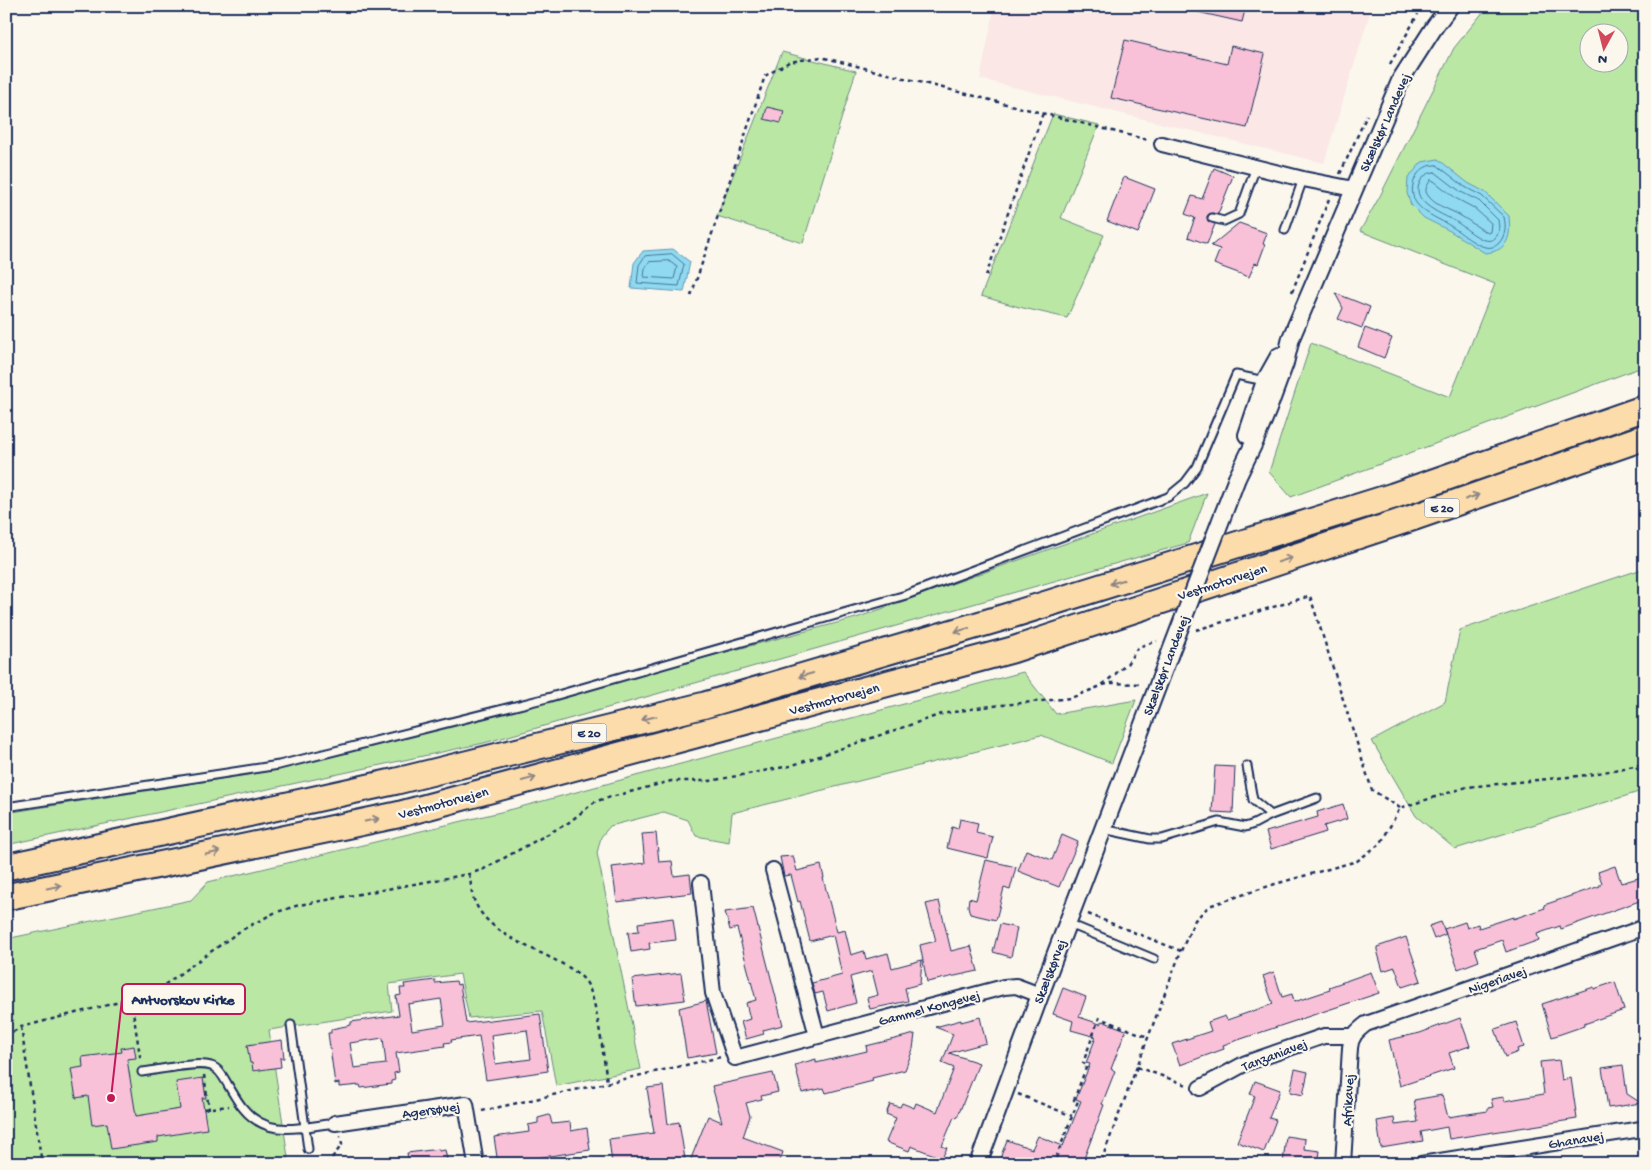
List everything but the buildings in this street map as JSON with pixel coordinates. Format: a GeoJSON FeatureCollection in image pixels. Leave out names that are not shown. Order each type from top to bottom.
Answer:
{"type":"FeatureCollection","features":[{"type":"Feature","properties":{"kind":"highway"},"geometry":{"type":"LineString","coordinates":[[1342,512],[1413,477],[1645,392]]}},
{"type":"Feature","properties":{"kind":"highway","name":"Vestmotorvejen"},"geometry":{"type":"LineString","coordinates":[[6,867],[397,782],[705,704],[1005,617],[1393,496],[1645,408]]}},
{"type":"Feature","properties":{"kind":"highway","name":"Vestmotorvejen"},"geometry":{"type":"LineString","coordinates":[[6,897],[397,815],[1012,650],[1415,517],[1645,437]]}},
{"type":"Feature","properties":{"kind":"highway"},"geometry":{"type":"LineString","coordinates":[[1587,457],[1645,446]]}},
{"type":"Feature","properties":{"kind":"street","name":"Skælskør Landevej"},"geometry":{"type":"LineString","coordinates":[[1121,779],[1239,473],[1255,441],[1285,363],[1290,341],[1354,189],[1401,79],[1450,6]]}},
{"type":"Feature","properties":{"kind":"street","name":"Skælskør Landevej"},"geometry":{"type":"LineString","coordinates":[[1162,144],[1303,179],[1354,189]]}},
{"type":"Feature","properties":{"kind":"street","name":"Skælskør Landevej"},"geometry":{"type":"LineString","coordinates":[[1239,473],[1246,438],[1265,381],[1290,341]]}},
{"type":"Feature","properties":{"kind":"street","name":"Skælskørvej"},"geometry":{"type":"LineString","coordinates":[[978,1164],[1121,779]]}},
{"type":"Feature","properties":{"kind":"street"},"geometry":{"type":"LineString","coordinates":[[773,870],[818,1036]]}},
{"type":"Feature","properties":{"kind":"street"},"geometry":{"type":"LineString","coordinates":[[701,884],[713,993],[735,1058]]}},
{"type":"Feature","properties":{"kind":"street","name":"Nigeriavej"},"geometry":{"type":"LineString","coordinates":[[1352,1036],[1366,1024],[1645,927]]}},
{"type":"Feature","properties":{"kind":"street","name":"Gammel Kongevej"},"geometry":{"type":"LineString","coordinates":[[735,1058],[1004,987],[1016,986],[1040,995]]}},
{"type":"Feature","properties":{"kind":"street","name":"Tanzaniavej"},"geometry":{"type":"LineString","coordinates":[[1200,1088],[1246,1063],[1324,1036],[1352,1036]]}},
{"type":"Feature","properties":{"kind":"street","name":"Afrikavej"},"geometry":{"type":"LineString","coordinates":[[1343,1164],[1352,1036]]}},
{"type":"Feature","properties":{"kind":"street","name":"Agersøvej"},"geometry":{"type":"LineString","coordinates":[[337,1123],[466,1104],[476,1164]]}},
{"type":"Feature","properties":{"kind":"street","name":"Ghanavej"},"geometry":{"type":"LineString","coordinates":[[1421,1164],[1644,1127]]}},
{"type":"Feature","properties":{"kind":"lane"},"geometry":{"type":"LineString","coordinates":[[1212,218],[1224,220],[1239,214],[1256,167]]}},
{"type":"Feature","properties":{"kind":"lane"},"geometry":{"type":"LineString","coordinates":[[1285,230],[1303,179]]}},
{"type":"Feature","properties":{"kind":"lane"},"geometry":{"type":"LineString","coordinates":[[6,806],[279,765],[547,698],[906,595],[1168,497],[1186,483],[1198,467],[1236,374],[1265,381]]}},
{"type":"Feature","properties":{"kind":"lane"},"geometry":{"type":"LineString","coordinates":[[1247,766],[1253,800],[1270,815]]}},
{"type":"Feature","properties":{"kind":"lane"},"geometry":{"type":"LineString","coordinates":[[1103,828],[1150,839],[1162,839],[1219,822],[1245,827],[1270,815],[1317,798]]}},
{"type":"Feature","properties":{"kind":"lane"},"geometry":{"type":"LineString","coordinates":[[1067,923],[1154,959]]}},
{"type":"Feature","properties":{"kind":"lane"},"geometry":{"type":"LineString","coordinates":[[291,1025],[308,1149]]}},
{"type":"Feature","properties":{"kind":"lane"},"geometry":{"type":"LineString","coordinates":[[142,1072],[203,1064],[213,1066],[222,1074],[240,1104],[254,1120],[266,1126],[279,1130],[337,1123]]}},
{"type":"Feature","properties":{"kind":"path"},"geometry":{"type":"LineString","coordinates":[[691,296],[765,76],[790,62],[821,57],[1162,144]]}},
{"type":"Feature","properties":{"kind":"path"},"geometry":{"type":"LineString","coordinates":[[986,276],[1043,113]]}},
{"type":"Feature","properties":{"kind":"path"},"geometry":{"type":"LineString","coordinates":[[1195,630],[1310,596],[1372,790],[1400,808]]}},
{"type":"Feature","properties":{"kind":"path"},"geometry":{"type":"LineString","coordinates":[[1101,686],[1128,664],[1138,647],[1157,641]]}},
{"type":"Feature","properties":{"kind":"path"},"geometry":{"type":"LineString","coordinates":[[6,1036],[21,1027],[131,999],[158,990],[240,931],[274,914],[299,905],[469,874],[500,862],[568,823],[596,801],[671,781],[710,781],[790,766],[942,714],[983,706],[1071,698],[1101,686],[1126,683],[1145,684],[1156,687]]}},
{"type":"Feature","properties":{"kind":"path"},"geometry":{"type":"LineString","coordinates":[[1100,1164],[1181,951],[1195,920],[1209,906],[1275,884],[1357,861],[1381,843],[1400,808],[1467,787],[1588,775],[1645,764]]}},
{"type":"Feature","properties":{"kind":"path"},"geometry":{"type":"LineString","coordinates":[[1636,767],[1645,779]]}},
{"type":"Feature","properties":{"kind":"path"},"geometry":{"type":"LineString","coordinates":[[469,874],[473,897],[491,924],[510,937],[571,968],[586,982],[593,999],[607,1082]]}},
{"type":"Feature","properties":{"kind":"path"},"geometry":{"type":"LineString","coordinates":[[1073,908],[1181,951]]}},
{"type":"Feature","properties":{"kind":"path"},"geometry":{"type":"LineString","coordinates":[[131,999],[142,1072]]}},
{"type":"Feature","properties":{"kind":"path"},"geometry":{"type":"LineString","coordinates":[[1056,1164],[1054,1163],[1078,1101],[1074,1100],[1087,1065],[1083,1063],[1099,1018],[1148,1037]]}},
{"type":"Feature","properties":{"kind":"path"},"geometry":{"type":"LineString","coordinates":[[21,1027],[42,1164]]}},
{"type":"Feature","properties":{"kind":"path"},"geometry":{"type":"LineString","coordinates":[[468,1114],[722,1056],[735,1058]]}},
{"type":"Feature","properties":{"kind":"path"},"geometry":{"type":"LineString","coordinates":[[203,1064],[209,1109]]}},
{"type":"Feature","properties":{"kind":"path"},"geometry":{"type":"LineString","coordinates":[[1137,1067],[1200,1088]]}},
{"type":"Feature","properties":{"kind":"path"},"geometry":{"type":"LineString","coordinates":[[1005,1089],[1072,1116]]}},
{"type":"Feature","properties":{"kind":"path"},"geometry":{"type":"LineString","coordinates":[[204,1109],[240,1104]]}},
{"type":"Feature","properties":{"kind":"path"},"geometry":{"type":"LineString","coordinates":[[326,1164],[342,1145],[337,1123]]}},
{"type":"Feature","properties":{"kind":"shaded area"},"geometry":{"type":"Polygon","coordinates":[[[995,6],[1372,6],[1324,163],[980,79],[995,6]]]}},
{"type":"Feature","properties":{"kind":"green space"},"geometry":{"type":"Polygon","coordinates":[[[1488,6],[1645,6],[1645,366],[1291,497],[1269,472],[1311,343],[1450,397],[1495,284],[1360,231],[1380,196],[1454,48],[1488,6]]]}},
{"type":"Feature","properties":{"kind":"green space"},"geometry":{"type":"Polygon","coordinates":[[[782,52],[856,71],[803,243],[717,216],[782,52]]]}},
{"type":"Feature","properties":{"kind":"green space"},"geometry":{"type":"Polygon","coordinates":[[[1053,114],[1099,125],[1061,218],[1104,235],[1067,318],[981,296],[1053,114]]]}},
{"type":"Feature","properties":{"kind":"green space"},"geometry":{"type":"Polygon","coordinates":[[[1207,493],[1188,543],[484,743],[6,845],[6,813],[277,770],[856,618],[1207,493]]]}},
{"type":"Feature","properties":{"kind":"green space"},"geometry":{"type":"Polygon","coordinates":[[[1645,568],[1645,790],[1455,849],[1416,816],[1372,741],[1445,702],[1460,630],[1645,568]]]}},
{"type":"Feature","properties":{"kind":"green space"},"geometry":{"type":"Polygon","coordinates":[[[1023,672],[1056,714],[1136,700],[1112,763],[1041,735],[732,813],[729,842],[696,836],[688,820],[664,812],[610,826],[601,837],[597,853],[641,1069],[556,1086],[542,1011],[469,1018],[460,974],[389,984],[392,1011],[269,1030],[289,1164],[6,1164],[6,939],[191,900],[208,882],[513,809],[1023,672]]]}},
{"type":"Feature","properties":{"kind":"water"},"geometry":{"type":"Polygon","coordinates":[[[1438,159],[1468,183],[1485,192],[1509,216],[1509,236],[1504,246],[1493,252],[1485,253],[1450,231],[1424,218],[1411,205],[1407,193],[1408,178],[1422,162],[1438,159]]]}},
{"type":"Feature","properties":{"kind":"water"},"geometry":{"type":"Polygon","coordinates":[[[673,249],[690,262],[684,292],[631,288],[634,263],[643,251],[673,249]]]}},
{"type":"Feature","properties":{"kind":"place","name":"Antvorskov Kirke"},"geometry":{"type":"Point","coordinates":[111,1098]}}]}
